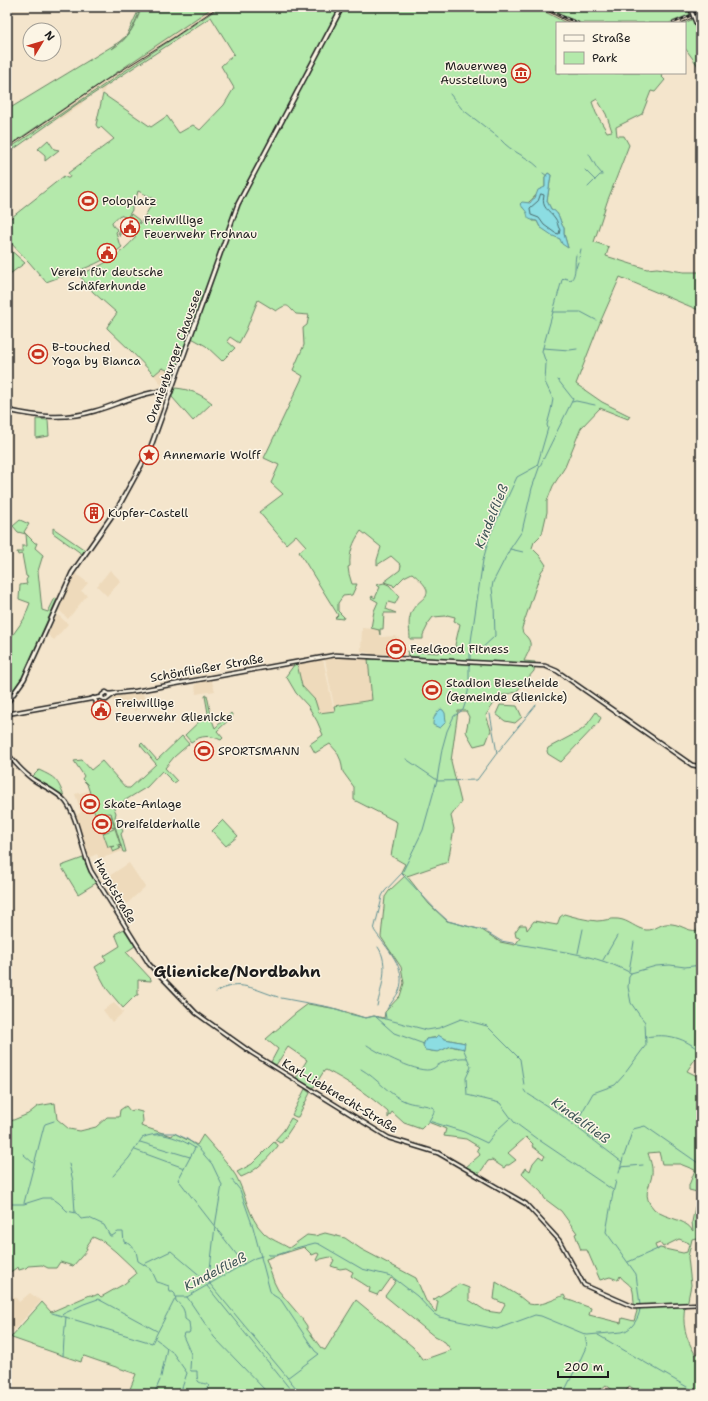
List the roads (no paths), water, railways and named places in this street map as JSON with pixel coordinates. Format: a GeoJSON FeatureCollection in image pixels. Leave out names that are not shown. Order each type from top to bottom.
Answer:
{"type":"FeatureCollection","features":[{"type":"Feature","properties":{"kind":"main road","name":"Oranienburger Chaussee"},"geometry":{"type":"LineString","coordinates":[[7,702],[24,679],[72,573],[120,504],[148,452],[238,204],[342,7]]}},
{"type":"Feature","properties":{"kind":"street"},"geometry":{"type":"LineString","coordinates":[[690,8],[701,36]]}},
{"type":"Feature","properties":{"kind":"street"},"geometry":{"type":"LineString","coordinates":[[7,410],[42,417],[73,416],[95,412],[135,397],[172,387]]}},
{"type":"Feature","properties":{"kind":"street","name":"Schönfließer Straße"},"geometry":{"type":"LineString","coordinates":[[109,696],[303,660],[339,655],[520,664],[551,668],[692,765],[701,765]]}},
{"type":"Feature","properties":{"kind":"street"},"geometry":{"type":"LineString","coordinates":[[7,714],[98,697],[102,696],[105,692],[109,696],[106,700],[102,696]]}},
{"type":"Feature","properties":{"kind":"street"},"geometry":{"type":"LineString","coordinates":[[93,698],[96,705]]}},
{"type":"Feature","properties":{"kind":"street","name":"Hauptstraße"},"geometry":{"type":"LineString","coordinates":[[7,754],[29,776],[60,797],[68,806],[92,871],[151,967]]}},
{"type":"Feature","properties":{"kind":"street","name":"Karl-Liebknecht-Straße"},"geometry":{"type":"LineString","coordinates":[[151,967],[196,1013],[252,1053],[389,1138],[438,1153],[526,1204],[559,1240],[583,1285],[637,1307],[701,1304]]}},
{"type":"Feature","properties":{"kind":"water"},"geometry":{"type":"Polygon","coordinates":[[[548,173],[551,175],[547,201],[551,209],[557,213],[564,228],[568,248],[562,244],[560,239],[540,227],[537,221],[530,219],[520,204],[522,202],[530,203],[535,198],[538,190],[545,187],[545,177],[548,173]]]}},
{"type":"Feature","properties":{"kind":"water"},"geometry":{"type":"Polygon","coordinates":[[[441,709],[445,713],[446,722],[440,728],[433,725],[433,723],[435,716],[441,709]]]}},
{"type":"Feature","properties":{"kind":"water"},"geometry":{"type":"Polygon","coordinates":[[[438,1035],[445,1039],[465,1043],[464,1049],[451,1046],[438,1052],[425,1050],[423,1045],[426,1039],[435,1038],[438,1035]]]}},
{"type":"Feature","properties":{"kind":"waterway"},"geometry":{"type":"LineString","coordinates":[[450,94],[462,109],[498,137]]}},
{"type":"Feature","properties":{"kind":"waterway"},"geometry":{"type":"LineString","coordinates":[[501,140],[509,148],[538,167]]}},
{"type":"Feature","properties":{"kind":"waterway"},"geometry":{"type":"LineString","coordinates":[[589,154],[602,174]]}},
{"type":"Feature","properties":{"kind":"waterway"},"geometry":{"type":"LineString","coordinates":[[585,170],[595,180]]}},
{"type":"Feature","properties":{"kind":"waterway"},"geometry":{"type":"LineString","coordinates":[[543,173],[547,176]]}},
{"type":"Feature","properties":{"kind":"waterway"},"geometry":{"type":"LineString","coordinates":[[588,187],[600,175],[602,175]]}},
{"type":"Feature","properties":{"kind":"waterway"},"geometry":{"type":"LineString","coordinates":[[579,258],[581,249]]}},
{"type":"Feature","properties":{"kind":"waterway","name":"Kindelfließ"},"geometry":{"type":"LineString","coordinates":[[470,659],[470,648],[483,560],[490,535],[517,477],[537,466],[548,428],[547,425],[553,399],[545,382],[546,363],[542,351],[562,280],[564,278],[571,280],[573,278],[575,272],[576,255]]}},
{"type":"Feature","properties":{"kind":"waterway","name":"Kindelfließ"},"geometry":{"type":"LineString","coordinates":[[576,268],[578,262]]}},
{"type":"Feature","properties":{"kind":"waterway"},"geometry":{"type":"LineString","coordinates":[[553,312],[580,312]]}},
{"type":"Feature","properties":{"kind":"waterway"},"geometry":{"type":"LineString","coordinates":[[581,312],[596,320]]}},
{"type":"Feature","properties":{"kind":"waterway"},"geometry":{"type":"LineString","coordinates":[[543,348],[569,350]]}},
{"type":"Feature","properties":{"kind":"waterway"},"geometry":{"type":"LineString","coordinates":[[570,350],[577,349]]}},
{"type":"Feature","properties":{"kind":"waterway","name":"Kindelfließ"},"geometry":{"type":"LineString","coordinates":[[480,650],[495,636],[492,588],[493,582],[510,549],[522,531],[532,488],[539,468],[573,399],[558,380]]}},
{"type":"Feature","properties":{"kind":"waterway"},"geometry":{"type":"LineString","coordinates":[[572,402],[576,401],[595,405]]}},
{"type":"Feature","properties":{"kind":"waterway"},"geometry":{"type":"LineString","coordinates":[[510,549],[523,552]]}},
{"type":"Feature","properties":{"kind":"waterway","name":"Kindelfließ"},"geometry":{"type":"LineString","coordinates":[[381,901],[385,891],[402,873],[423,830],[437,780],[442,749],[447,731],[454,716],[463,710],[466,701],[469,687],[469,665]]}},
{"type":"Feature","properties":{"kind":"waterway"},"geometry":{"type":"LineString","coordinates":[[437,781],[477,780],[536,705]]}},
{"type":"Feature","properties":{"kind":"waterway"},"geometry":{"type":"LineString","coordinates":[[490,714],[497,753]]}},
{"type":"Feature","properties":{"kind":"waterway"},"geometry":{"type":"LineString","coordinates":[[406,759],[437,780]]}},
{"type":"Feature","properties":{"kind":"waterway"},"geometry":{"type":"LineString","coordinates":[[402,874],[448,921],[486,931]]}},
{"type":"Feature","properties":{"kind":"waterway","name":"Kindelfließ"},"geometry":{"type":"LineString","coordinates":[[381,902],[374,930],[390,951],[401,974],[399,991],[387,1009]]}},
{"type":"Feature","properties":{"kind":"waterway"},"geometry":{"type":"LineString","coordinates":[[578,953],[583,929]]}},
{"type":"Feature","properties":{"kind":"waterway"},"geometry":{"type":"LineString","coordinates":[[488,933],[501,941],[557,951]]}},
{"type":"Feature","properties":{"kind":"waterway"},"geometry":{"type":"LineString","coordinates":[[603,960],[617,936]]}},
{"type":"Feature","properties":{"kind":"waterway"},"geometry":{"type":"LineString","coordinates":[[629,971],[634,942]]}},
{"type":"Feature","properties":{"kind":"waterway","name":"Kindelfließ"},"geometry":{"type":"LineString","coordinates":[[377,1006],[384,976],[382,954],[378,947]]}},
{"type":"Feature","properties":{"kind":"waterway"},"geometry":{"type":"LineString","coordinates":[[560,951],[596,959],[631,973]]}},
{"type":"Feature","properties":{"kind":"waterway"},"geometry":{"type":"LineString","coordinates":[[640,1016],[631,1003],[628,987],[629,976],[631,973],[656,966],[670,965],[685,967],[701,965]]}},
{"type":"Feature","properties":{"kind":"waterway"},"geometry":{"type":"LineString","coordinates":[[216,992],[224,988],[240,986],[278,997]]}},
{"type":"Feature","properties":{"kind":"waterway"},"geometry":{"type":"LineString","coordinates":[[281,998],[329,1007],[346,1012]]}},
{"type":"Feature","properties":{"kind":"waterway","name":"Kindelfließ"},"geometry":{"type":"LineString","coordinates":[[385,1013],[386,1018]]}},
{"type":"Feature","properties":{"kind":"waterway","name":"Kindelfließ"},"geometry":{"type":"LineString","coordinates":[[349,1014],[366,1018],[374,1016],[427,1030],[439,1028],[461,1019],[487,1026],[520,1059],[524,1085]]}},
{"type":"Feature","properties":{"kind":"waterway"},"geometry":{"type":"LineString","coordinates":[[376,1017],[394,1033],[424,1044]]}},
{"type":"Feature","properties":{"kind":"waterway"},"geometry":{"type":"LineString","coordinates":[[626,1072],[646,1045],[645,1022],[641,1017]]}},
{"type":"Feature","properties":{"kind":"waterway"},"geometry":{"type":"LineString","coordinates":[[646,1037],[669,1036],[689,1043],[701,1052]]}},
{"type":"Feature","properties":{"kind":"waterway"},"geometry":{"type":"LineString","coordinates":[[367,1045],[400,1062],[426,1070],[433,1069],[439,1064],[450,1060],[467,1058]]}},
{"type":"Feature","properties":{"kind":"waterway"},"geometry":{"type":"LineString","coordinates":[[463,1048],[471,1067],[466,1078],[467,1095],[500,1103],[514,1122],[537,1139]]}},
{"type":"Feature","properties":{"kind":"waterway"},"geometry":{"type":"LineString","coordinates":[[361,1069],[395,1096],[410,1103],[434,1108],[434,1112],[429,1121],[464,1132],[487,1143],[497,1130]]}},
{"type":"Feature","properties":{"kind":"waterway"},"geometry":{"type":"LineString","coordinates":[[577,1121],[593,1093],[615,1085],[624,1075]]}},
{"type":"Feature","properties":{"kind":"waterway","name":"Kindelfließ"},"geometry":{"type":"LineString","coordinates":[[528,1094],[558,1113],[622,1162]]}},
{"type":"Feature","properties":{"kind":"waterway"},"geometry":{"type":"LineString","coordinates":[[498,1129],[509,1119]]}},
{"type":"Feature","properties":{"kind":"waterway"},"geometry":{"type":"LineString","coordinates":[[24,1203],[44,1126],[45,1124],[54,1121]]}},
{"type":"Feature","properties":{"kind":"waterway","name":"Kindelfließ"},"geometry":{"type":"LineString","coordinates":[[624,1156],[633,1129],[645,1126],[701,1165]]}},
{"type":"Feature","properties":{"kind":"waterway"},"geometry":{"type":"LineString","coordinates":[[113,1176],[129,1158],[142,1138],[147,1136],[160,1133],[174,1133],[187,1139],[199,1148]]}},
{"type":"Feature","properties":{"kind":"waterway"},"geometry":{"type":"LineString","coordinates":[[154,1135],[172,1137],[195,1148]]}},
{"type":"Feature","properties":{"kind":"waterway"},"geometry":{"type":"LineString","coordinates":[[539,1140],[613,1190]]}},
{"type":"Feature","properties":{"kind":"waterway"},"geometry":{"type":"LineString","coordinates":[[140,1142],[190,1157]]}},
{"type":"Feature","properties":{"kind":"waterway"},"geometry":{"type":"LineString","coordinates":[[179,1181],[178,1180],[195,1148]]}},
{"type":"Feature","properties":{"kind":"waterway"},"geometry":{"type":"LineString","coordinates":[[199,1149],[212,1164],[222,1185],[215,1226],[210,1269],[210,1284]]}},
{"type":"Feature","properties":{"kind":"waterway"},"geometry":{"type":"LineString","coordinates":[[135,1150],[184,1168]]}},
{"type":"Feature","properties":{"kind":"waterway"},"geometry":{"type":"LineString","coordinates":[[23,1154],[33,1163]]}},
{"type":"Feature","properties":{"kind":"waterway","name":"Kindelfließ"},"geometry":{"type":"LineString","coordinates":[[619,1173],[623,1158]]}},
{"type":"Feature","properties":{"kind":"waterway"},"geometry":{"type":"LineString","coordinates":[[69,1164],[73,1181],[75,1212]]}},
{"type":"Feature","properties":{"kind":"waterway"},"geometry":{"type":"LineString","coordinates":[[620,1167],[643,1165]]}},
{"type":"Feature","properties":{"kind":"waterway"},"geometry":{"type":"LineString","coordinates":[[232,1180],[240,1190],[253,1227],[270,1291],[281,1300],[315,1351],[319,1354],[287,1378]]}},
{"type":"Feature","properties":{"kind":"waterway","name":"Kindelfließ"},"geometry":{"type":"LineString","coordinates":[[616,1181],[606,1232],[636,1274],[640,1305]]}},
{"type":"Feature","properties":{"kind":"waterway"},"geometry":{"type":"LineString","coordinates":[[180,1182],[244,1264]]}},
{"type":"Feature","properties":{"kind":"waterway"},"geometry":{"type":"LineString","coordinates":[[7,1204],[24,1204],[43,1198],[52,1198],[67,1211],[76,1213],[81,1219],[89,1218],[104,1225],[110,1236],[118,1232],[123,1232],[124,1242],[130,1244],[136,1251],[138,1261],[151,1269],[157,1282],[169,1286],[170,1292],[175,1294],[176,1301],[183,1309],[185,1319],[189,1322],[190,1331],[189,1333],[184,1333],[183,1336],[191,1354],[190,1369],[191,1371],[197,1371],[197,1379],[199,1382],[210,1386],[204,1390],[210,1394]]}},
{"type":"Feature","properties":{"kind":"waterway","name":"Kindelfließ"},"geometry":{"type":"LineString","coordinates":[[292,1249],[315,1243],[319,1244],[362,1269],[391,1276],[417,1296],[434,1314],[439,1317],[497,1329],[535,1315],[541,1316],[587,1335],[622,1332],[626,1331],[632,1326],[640,1309]]}},
{"type":"Feature","properties":{"kind":"waterway"},"geometry":{"type":"LineString","coordinates":[[628,1262],[660,1248]]}},
{"type":"Feature","properties":{"kind":"waterway"},"geometry":{"type":"LineString","coordinates":[[144,1264],[171,1251],[210,1284],[301,1394]]}},
{"type":"Feature","properties":{"kind":"waterway","name":"Kindelfließ"},"geometry":{"type":"LineString","coordinates":[[269,1255],[277,1255],[289,1251]]}},
{"type":"Feature","properties":{"kind":"waterway","name":"Kindelfließ"},"geometry":{"type":"LineString","coordinates":[[176,1297],[187,1297],[244,1264],[262,1256]]}},
{"type":"Feature","properties":{"kind":"waterway"},"geometry":{"type":"LineString","coordinates":[[207,1286],[294,1394]]}},
{"type":"Feature","properties":{"kind":"waterway"},"geometry":{"type":"LineString","coordinates":[[187,1297],[214,1337],[265,1390],[261,1394]]}},
{"type":"Feature","properties":{"kind":"waterway"},"geometry":{"type":"LineString","coordinates":[[62,1315],[98,1299],[157,1331]]}},
{"type":"Feature","properties":{"kind":"waterway"},"geometry":{"type":"LineString","coordinates":[[169,1311],[175,1299]]}},
{"type":"Feature","properties":{"kind":"waterway"},"geometry":{"type":"LineString","coordinates":[[52,1313],[152,1343],[168,1312]]}},
{"type":"Feature","properties":{"kind":"waterway"},"geometry":{"type":"LineString","coordinates":[[64,1338],[66,1317]]}},
{"type":"Feature","properties":{"kind":"waterway"},"geometry":{"type":"LineString","coordinates":[[598,1335],[699,1394]]}},
{"type":"Feature","properties":{"kind":"waterway"},"geometry":{"type":"LineString","coordinates":[[577,1367],[587,1345],[585,1336]]}},
{"type":"Feature","properties":{"kind":"waterway"},"geometry":{"type":"LineString","coordinates":[[63,1356],[64,1339]]}},
{"type":"Feature","properties":{"kind":"waterway"},"geometry":{"type":"LineString","coordinates":[[156,1339],[160,1342]]}},
{"type":"Feature","properties":{"kind":"waterway"},"geometry":{"type":"LineString","coordinates":[[161,1343],[172,1352]]}},
{"type":"Feature","properties":{"kind":"waterway"},"geometry":{"type":"LineString","coordinates":[[161,1377],[167,1348]]}},
{"type":"Feature","properties":{"kind":"waterway"},"geometry":{"type":"LineString","coordinates":[[173,1353],[187,1373],[180,1394]]}},
{"type":"Feature","properties":{"kind":"waterway"},"geometry":{"type":"LineString","coordinates":[[563,1394],[576,1368]]}},
{"type":"Feature","properties":{"kind":"waterway"},"geometry":{"type":"LineString","coordinates":[[154,1394],[160,1380]]}},
{"type":"Feature","properties":{"kind":"tram line"},"geometry":{"type":"LineString","coordinates":[[7,148],[103,82],[173,38],[218,7]]}},
{"type":"Feature","properties":{"kind":"tram line"},"geometry":{"type":"LineString","coordinates":[[540,7],[568,22]]}},
{"type":"Feature","properties":{"kind":"tram line"},"geometry":{"type":"LineString","coordinates":[[683,22],[701,14]]}},
{"type":"Feature","properties":{"kind":"railway"},"geometry":{"type":"LineString","coordinates":[[544,7],[576,22]]}},
{"type":"Feature","properties":{"kind":"railway"},"geometry":{"type":"LineString","coordinates":[[675,22],[701,11]]}},
{"type":"Feature","properties":{"kind":"place","name":"Mauerweg Ausstellung"},"geometry":{"type":"Point","coordinates":[521,73]}},
{"type":"Feature","properties":{"kind":"place","name":"Poloplatz"},"geometry":{"type":"Point","coordinates":[88,201]}},
{"type":"Feature","properties":{"kind":"place","name":"Freiwillige Feuerwehr Frohnau"},"geometry":{"type":"Point","coordinates":[130,227]}},
{"type":"Feature","properties":{"kind":"place","name":"Verein für deutsche Schäferhunde"},"geometry":{"type":"Point","coordinates":[107,253]}},
{"type":"Feature","properties":{"kind":"place","name":"B-touched Yoga by Bianca"},"geometry":{"type":"Point","coordinates":[38,354]}},
{"type":"Feature","properties":{"kind":"place","name":"Annemarie Wolff"},"geometry":{"type":"Point","coordinates":[149,455]}},
{"type":"Feature","properties":{"kind":"place","name":"Kupfer-Castell"},"geometry":{"type":"Point","coordinates":[94,513]}},
{"type":"Feature","properties":{"kind":"place","name":"FeelGood Fitness"},"geometry":{"type":"Point","coordinates":[396,649]}},
{"type":"Feature","properties":{"kind":"place","name":"Stadion Bieselheide (Gemeinde Glienicke)"},"geometry":{"type":"Point","coordinates":[432,690]}},
{"type":"Feature","properties":{"kind":"place","name":"Freiwillige Feuerwehr Glienicke"},"geometry":{"type":"Point","coordinates":[101,710]}},
{"type":"Feature","properties":{"kind":"place","name":"SPORTSMANN"},"geometry":{"type":"Point","coordinates":[204,751]}},
{"type":"Feature","properties":{"kind":"place","name":"Skate-Anlage"},"geometry":{"type":"Point","coordinates":[90,804]}},
{"type":"Feature","properties":{"kind":"place","name":"Dreifelderhalle"},"geometry":{"type":"Point","coordinates":[102,824]}},
{"type":"Feature","properties":{"kind":"district","name":"Glienicke/Nordbahn"},"geometry":{"type":"Point","coordinates":[237,971]}}]}
